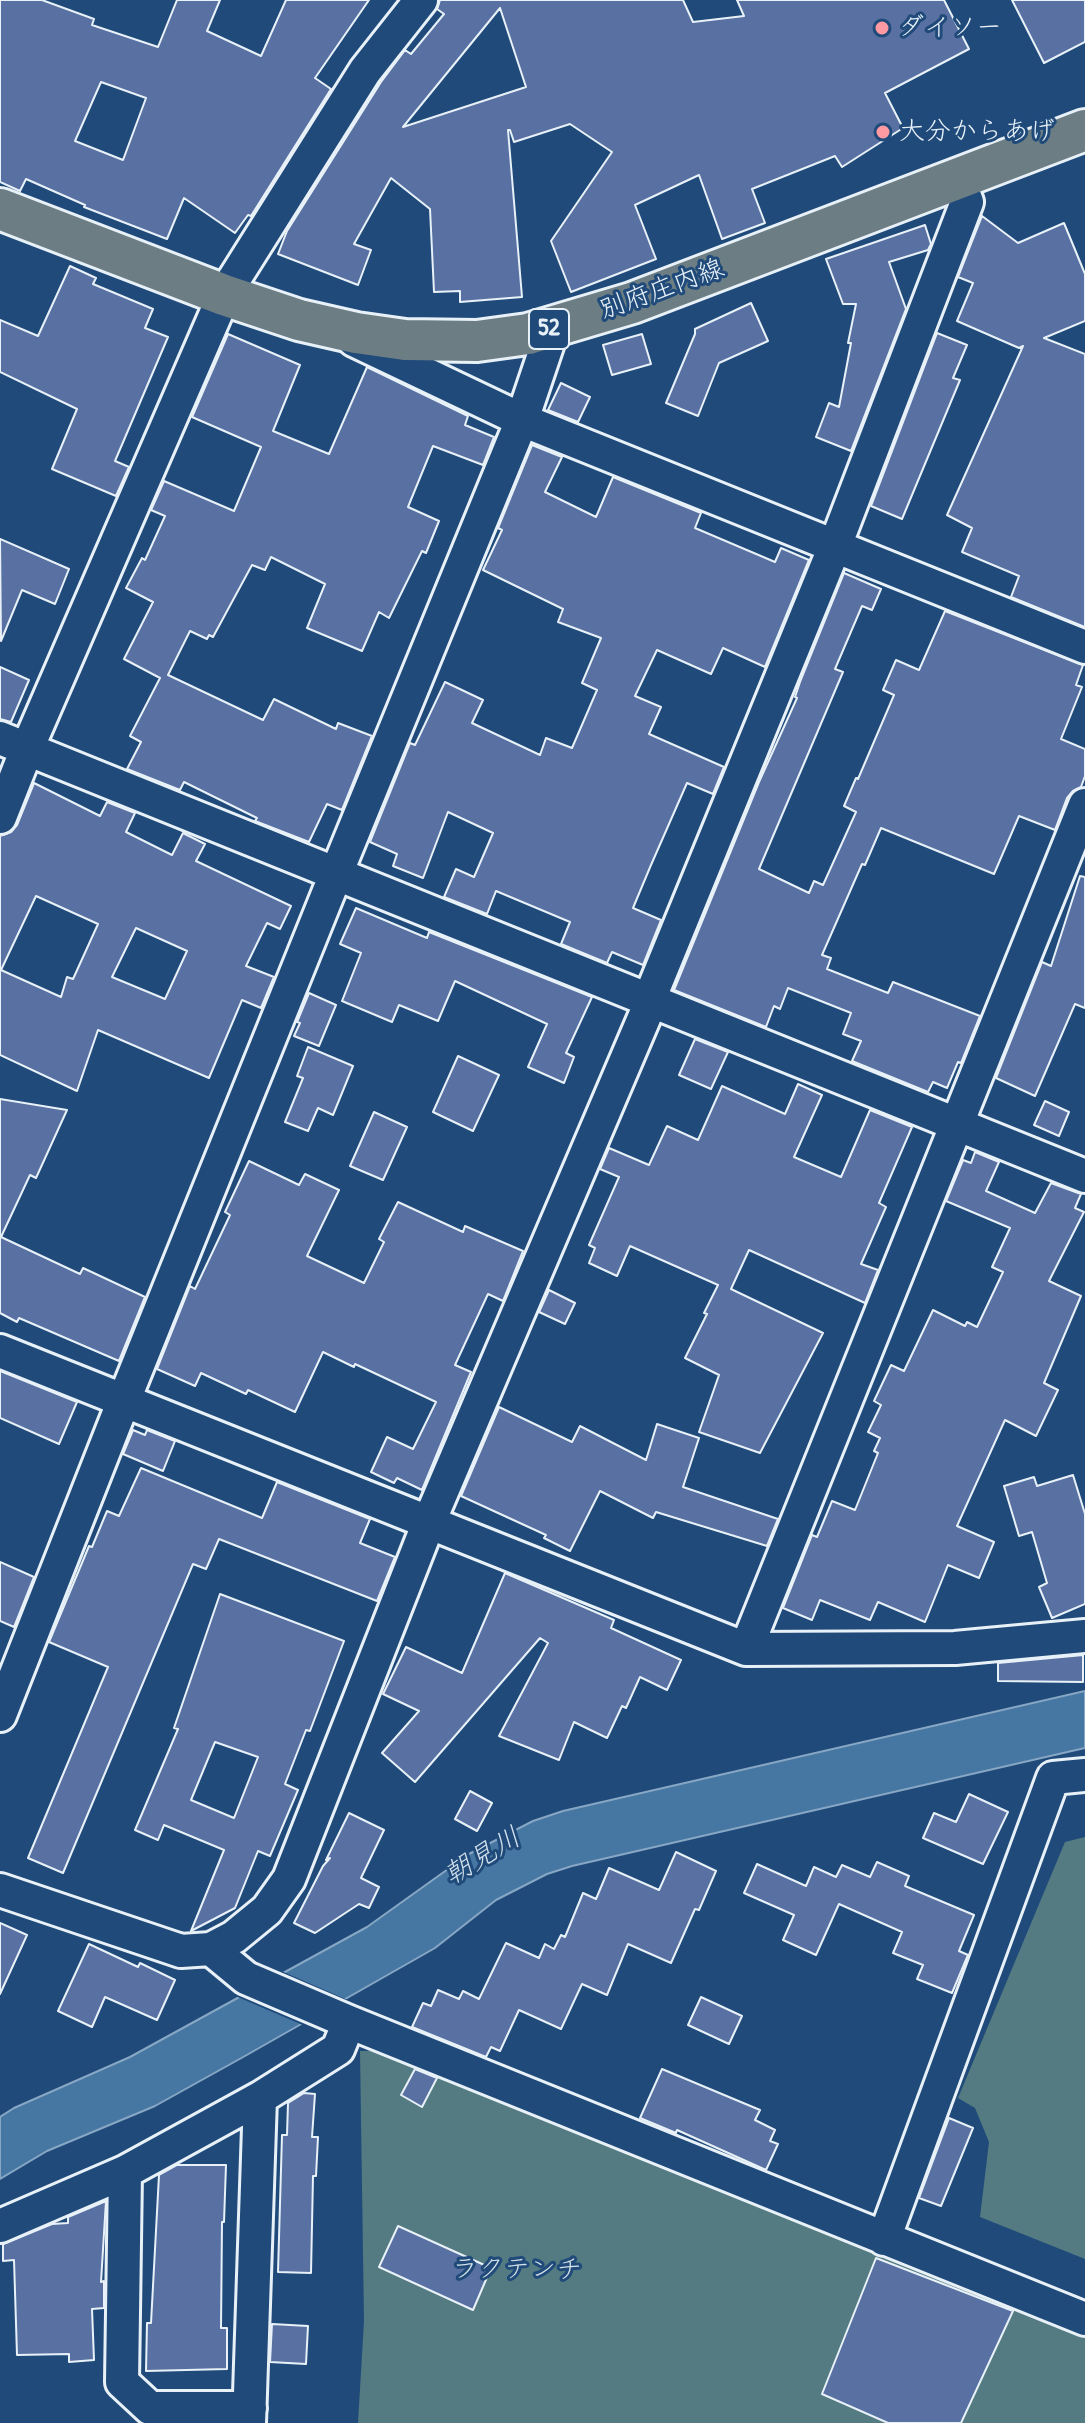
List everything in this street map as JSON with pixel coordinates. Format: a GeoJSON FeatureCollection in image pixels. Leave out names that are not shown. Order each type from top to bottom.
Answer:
{"type":"FeatureCollection","features":[{"type":"Feature","properties":{"kind":"main road","name":"別府庄内線"},"geometry":{"type":"LineString","coordinates":[[0,209],[224,295],[327,327],[429,342],[477,341],[503,339],[553,328],[632,303],[1085,130]]}},
{"type":"Feature","properties":{"kind":"street"},"geometry":{"type":"LineString","coordinates":[[0,817],[14,744],[224,295],[365,71],[421,0]]}},
{"type":"Feature","properties":{"kind":"street"},"geometry":{"type":"LineString","coordinates":[[0,1890],[181,1951],[211,1949],[234,1937],[267,1910],[289,1879],[429,1522],[641,1026],[835,546],[967,202],[958,178]]}},
{"type":"Feature","properties":{"kind":"street"},"geometry":{"type":"LineString","coordinates":[[327,327],[522,420],[1085,647]]}},
{"type":"Feature","properties":{"kind":"street"},"geometry":{"type":"LineString","coordinates":[[0,1715],[336,874],[522,420],[553,328]]}},
{"type":"Feature","properties":{"kind":"street"},"geometry":{"type":"LineString","coordinates":[[14,744],[1085,1176]]}},
{"type":"Feature","properties":{"kind":"street"},"geometry":{"type":"LineString","coordinates":[[746,1649],[1085,805]]}},
{"type":"Feature","properties":{"kind":"street"},"geometry":{"type":"LineString","coordinates":[[0,1351],[746,1649],[955,1648],[1085,1636]]}},
{"type":"Feature","properties":{"kind":"street"},"geometry":{"type":"LineString","coordinates":[[884,2239],[1053,1778],[1085,1775]]}},
{"type":"Feature","properties":{"kind":"street"},"geometry":{"type":"LineString","coordinates":[[211,1949],[246,1978],[349,2022],[1085,2319]]}},
{"type":"Feature","properties":{"kind":"street"},"geometry":{"type":"LineString","coordinates":[[0,2226],[125,2172],[260,2098],[338,2049],[349,2022]]}},
{"type":"Feature","properties":{"kind":"street"},"geometry":{"type":"LineString","coordinates":[[125,2172],[122,2382],[150,2408],[250,2416],[260,2098]]}},
{"type":"Feature","properties":{"kind":"green space"},"geometry":{"type":"Polygon","coordinates":[[[1085,1837],[1085,2259],[980,2217],[989,2142],[975,2108],[958,2098],[1065,1842],[1085,1837]]]}},
{"type":"Feature","properties":{"kind":"green space","name":"ラクテンチ"},"geometry":{"type":"Polygon","coordinates":[[[360,2051],[374,2051],[1085,2329],[1085,2423],[358,2423],[364,2321],[360,2051]]]}},
{"type":"Feature","properties":{"kind":"water","name":"朝見川"},"geometry":{"type":"Polygon","coordinates":[[[1085,1691],[1085,1748],[547,1874],[496,1900],[435,1948],[245,2056],[155,2106],[47,2151],[0,2179],[0,2117],[130,2057],[367,1927],[469,1854],[533,1821],[563,1811],[1085,1691]]]}},
{"type":"Feature","properties":{"kind":"pier"},"geometry":{"type":"Polygon","coordinates":[[[279,1970],[350,2001],[305,2026],[233,1995],[279,1970]]]}},
{"type":"Feature","properties":{"kind":"building"},"geometry":{"type":"Polygon","coordinates":[[[0,0],[42,0],[94,19],[92,25],[158,47],[177,0],[220,0],[207,31],[261,56],[286,0],[369,0],[315,78],[331,89],[251,216],[248,215],[235,233],[184,198],[167,239],[84,207],[26,179],[20,191],[0,182],[0,0]],[[101,82],[75,141],[123,160],[146,98],[101,82]]]}},
{"type":"Feature","properties":{"kind":"building"},"geometry":{"type":"Polygon","coordinates":[[[440,0],[683,0],[693,22],[744,16],[737,0],[944,0],[969,49],[885,93],[903,128],[842,167],[835,156],[752,189],[765,223],[722,239],[699,175],[635,205],[656,259],[571,292],[551,241],[612,152],[570,124],[514,142],[508,130],[522,297],[460,302],[460,291],[434,292],[430,209],[391,178],[354,244],[371,250],[358,285],[278,254],[287,231],[381,82],[405,50],[411,54],[444,14],[437,9],[440,0]],[[500,8],[403,127],[526,87],[500,8]]]}},
{"type":"Feature","properties":{"kind":"building"},"geometry":{"type":"Polygon","coordinates":[[[1012,0],[1085,0],[1085,42],[1044,63],[1012,0]]]}},
{"type":"Feature","properties":{"kind":"building"},"geometry":{"type":"Polygon","coordinates":[[[982,216],[1018,243],[1064,223],[1085,274],[1085,321],[1044,338],[1085,354],[1085,627],[1011,597],[1019,576],[962,552],[972,528],[947,515],[1023,346],[1019,348],[957,321],[973,283],[958,277],[982,216]]]}},
{"type":"Feature","properties":{"kind":"building"},"geometry":{"type":"Polygon","coordinates":[[[925,225],[931,244],[928,250],[889,262],[906,309],[851,451],[816,437],[829,403],[839,407],[856,304],[843,304],[826,259],[925,225]]]}},
{"type":"Feature","properties":{"kind":"building"},"geometry":{"type":"Polygon","coordinates":[[[70,266],[96,278],[93,284],[153,309],[145,328],[168,337],[115,461],[129,467],[116,496],[52,469],[77,409],[0,372],[0,320],[38,336],[70,266]]]}},
{"type":"Feature","properties":{"kind":"building"},"geometry":{"type":"Polygon","coordinates":[[[751,303],[768,341],[719,363],[698,416],[666,403],[695,329],[751,303]]]}},
{"type":"Feature","properties":{"kind":"building"},"geometry":{"type":"Polygon","coordinates":[[[937,333],[967,345],[953,378],[960,380],[902,519],[871,506],[937,333]]]}},
{"type":"Feature","properties":{"kind":"building"},"geometry":{"type":"Polygon","coordinates":[[[228,334],[300,365],[273,431],[329,454],[367,367],[468,416],[465,425],[494,437],[483,465],[433,446],[408,507],[439,521],[426,553],[422,551],[389,618],[379,612],[362,651],[307,628],[325,584],[271,557],[265,570],[252,565],[213,637],[209,635],[207,639],[190,631],[168,675],[263,720],[274,699],[336,729],[338,723],[372,736],[342,810],[327,804],[309,842],[255,821],[257,818],[184,782],[180,790],[127,769],[141,742],[130,736],[160,678],[124,659],[153,602],[126,588],[142,558],[145,560],[165,516],[151,510],[164,481],[234,511],[261,447],[192,417],[228,334]]]}},
{"type":"Feature","properties":{"kind":"building"},"geometry":{"type":"Polygon","coordinates":[[[642,334],[651,364],[612,375],[603,345],[642,334]]]}},
{"type":"Feature","properties":{"kind":"building"},"geometry":{"type":"Polygon","coordinates":[[[561,383],[590,397],[578,422],[548,410],[561,383]]]}},
{"type":"Feature","properties":{"kind":"building"},"geometry":{"type":"Polygon","coordinates":[[[532,445],[562,457],[545,492],[596,517],[613,477],[701,513],[695,528],[775,562],[781,548],[809,560],[765,667],[723,648],[711,674],[657,650],[635,696],[661,707],[649,734],[724,767],[713,794],[687,783],[633,908],[661,920],[643,965],[612,952],[607,963],[561,944],[570,922],[496,891],[487,914],[444,897],[456,869],[474,877],[493,833],[448,812],[423,878],[393,866],[397,854],[370,842],[410,743],[415,745],[445,682],[483,700],[472,723],[540,755],[546,738],[572,748],[597,690],[582,683],[601,638],[558,622],[563,609],[483,570],[502,530],[498,528],[532,445]]]}},
{"type":"Feature","properties":{"kind":"building"},"geometry":{"type":"Polygon","coordinates":[[[0,539],[69,569],[55,604],[22,590],[1,641],[0,539]]]}},
{"type":"Feature","properties":{"kind":"building"},"geometry":{"type":"Polygon","coordinates":[[[844,573],[881,589],[872,610],[862,606],[835,669],[843,672],[759,869],[809,893],[814,881],[823,885],[856,812],[844,806],[894,695],[883,690],[896,660],[919,670],[945,611],[1083,665],[1076,685],[1082,687],[1061,739],[1085,749],[1085,776],[1081,787],[1067,798],[1055,830],[1019,816],[994,874],[881,828],[822,955],[831,958],[827,969],[888,993],[893,982],[980,1016],[947,1088],[933,1082],[928,1092],[852,1061],[861,1041],[843,1034],[851,1013],[788,988],[780,1009],[774,1006],[766,1027],[674,990],[759,782],[797,698],[800,682],[844,573]]]}},
{"type":"Feature","properties":{"kind":"building"},"geometry":{"type":"Polygon","coordinates":[[[0,667],[29,680],[11,722],[0,719],[0,667]]]}},
{"type":"Feature","properties":{"kind":"building"},"geometry":{"type":"Polygon","coordinates":[[[34,783],[100,816],[107,802],[135,813],[126,832],[172,855],[183,833],[205,844],[196,861],[291,906],[280,929],[267,923],[246,966],[274,977],[261,1008],[242,1000],[209,1078],[98,1030],[77,1091],[0,1055],[0,836],[11,832],[17,825],[34,783]],[[36,896],[1,970],[61,997],[67,977],[73,979],[98,924],[36,896]],[[136,928],[112,977],[165,999],[187,951],[136,928]]]}},
{"type":"Feature","properties":{"kind":"building"},"geometry":{"type":"Polygon","coordinates":[[[1080,876],[1085,877],[1085,1008],[1075,1004],[1035,1096],[996,1078],[1042,962],[1051,966],[1080,876]]]}},
{"type":"Feature","properties":{"kind":"building"},"geometry":{"type":"Polygon","coordinates":[[[356,908],[427,938],[429,932],[592,997],[566,1053],[574,1057],[564,1083],[528,1067],[547,1024],[455,981],[438,1021],[399,1005],[392,1022],[342,1001],[361,953],[340,944],[356,908]]]}},
{"type":"Feature","properties":{"kind":"building"},"geometry":{"type":"Polygon","coordinates":[[[309,993],[336,1005],[319,1046],[294,1036],[309,993]]]}},
{"type":"Feature","properties":{"kind":"building"},"geometry":{"type":"Polygon","coordinates":[[[695,1039],[728,1052],[711,1089],[679,1075],[695,1039]]]}},
{"type":"Feature","properties":{"kind":"building"},"geometry":{"type":"Polygon","coordinates":[[[308,1047],[353,1066],[333,1115],[318,1108],[308,1131],[285,1122],[303,1078],[297,1076],[308,1047]]]}},
{"type":"Feature","properties":{"kind":"building"},"geometry":{"type":"Polygon","coordinates":[[[458,1056],[499,1075],[473,1131],[433,1112],[458,1056]]]}},
{"type":"Feature","properties":{"kind":"building"},"geometry":{"type":"Polygon","coordinates":[[[798,1084],[822,1095],[794,1157],[841,1177],[870,1110],[912,1127],[879,1203],[886,1207],[861,1264],[878,1270],[865,1303],[749,1250],[731,1289],[823,1333],[760,1453],[699,1432],[719,1375],[685,1358],[718,1285],[630,1246],[617,1276],[589,1263],[595,1248],[589,1245],[619,1177],[600,1169],[609,1148],[649,1165],[667,1126],[698,1140],[722,1086],[785,1114],[798,1084]]]}},
{"type":"Feature","properties":{"kind":"building"},"geometry":{"type":"Polygon","coordinates":[[[0,1099],[67,1110],[36,1178],[30,1175],[1,1237],[80,1274],[83,1268],[145,1297],[119,1361],[19,1318],[17,1322],[0,1313],[0,1099]]]}},
{"type":"Feature","properties":{"kind":"building"},"geometry":{"type":"Polygon","coordinates":[[[1045,1101],[1069,1112],[1059,1136],[1034,1125],[1045,1101]]]}},
{"type":"Feature","properties":{"kind":"building"},"geometry":{"type":"Polygon","coordinates":[[[374,1112],[407,1127],[383,1180],[350,1166],[374,1112]]]}},
{"type":"Feature","properties":{"kind":"building"},"geometry":{"type":"Polygon","coordinates":[[[975,1152],[999,1162],[986,1191],[1035,1213],[1051,1183],[1081,1194],[1075,1208],[1084,1212],[1049,1281],[1081,1296],[1044,1383],[1058,1390],[1036,1436],[1005,1420],[957,1526],[994,1542],[979,1578],[948,1565],[925,1622],[878,1602],[870,1620],[820,1600],[812,1620],[783,1608],[812,1535],[817,1537],[832,1501],[855,1510],[878,1453],[874,1451],[880,1438],[868,1432],[881,1405],[874,1401],[891,1365],[904,1371],[933,1310],[965,1326],[967,1322],[977,1327],[1003,1272],[992,1267],[1010,1228],[946,1201],[963,1160],[971,1163],[975,1152]]]}},
{"type":"Feature","properties":{"kind":"building"},"geometry":{"type":"Polygon","coordinates":[[[249,1161],[299,1185],[305,1174],[339,1190],[307,1256],[364,1283],[384,1242],[379,1239],[398,1202],[463,1232],[465,1226],[523,1251],[503,1301],[488,1294],[455,1365],[471,1372],[422,1490],[397,1478],[394,1483],[371,1472],[387,1437],[413,1449],[436,1402],[355,1364],[354,1367],[323,1352],[295,1412],[201,1373],[195,1386],[157,1369],[190,1286],[195,1289],[230,1215],[225,1212],[249,1161]]]}},
{"type":"Feature","properties":{"kind":"building"},"geometry":{"type":"Polygon","coordinates":[[[549,1290],[575,1303],[565,1324],[539,1312],[549,1290]]]}},
{"type":"Feature","properties":{"kind":"building"},"geometry":{"type":"Polygon","coordinates":[[[0,1371],[77,1402],[59,1444],[0,1418],[0,1371]]]}},
{"type":"Feature","properties":{"kind":"building"},"geometry":{"type":"Polygon","coordinates":[[[499,1407],[572,1442],[580,1426],[646,1460],[657,1424],[699,1438],[683,1487],[778,1519],[767,1546],[656,1512],[653,1518],[600,1491],[570,1551],[544,1538],[546,1535],[461,1496],[499,1407]]]}},
{"type":"Feature","properties":{"kind":"building"},"geometry":{"type":"Polygon","coordinates":[[[133,1430],[145,1435],[147,1430],[175,1441],[163,1471],[123,1454],[133,1430]]]}},
{"type":"Feature","properties":{"kind":"building"},"geometry":{"type":"Polygon","coordinates":[[[141,1468],[262,1518],[277,1482],[370,1519],[360,1543],[395,1557],[377,1601],[219,1539],[206,1569],[193,1564],[63,1873],[28,1858],[108,1667],[49,1642],[107,1511],[119,1516],[141,1468]]]}},
{"type":"Feature","properties":{"kind":"building"},"geometry":{"type":"Polygon","coordinates":[[[1073,1475],[1085,1514],[1085,1604],[1052,1618],[1039,1587],[1047,1583],[1032,1532],[1019,1536],[1004,1486],[1034,1477],[1037,1486],[1073,1475]]]}},
{"type":"Feature","properties":{"kind":"building"},"geometry":{"type":"Polygon","coordinates":[[[0,1562],[34,1577],[14,1627],[0,1621],[0,1562]]]}},
{"type":"Feature","properties":{"kind":"building"},"geometry":{"type":"Polygon","coordinates":[[[505,1573],[614,1620],[611,1628],[681,1660],[667,1690],[640,1677],[626,1708],[622,1706],[607,1738],[574,1722],[559,1760],[499,1736],[548,1643],[540,1638],[415,1782],[382,1753],[419,1711],[383,1694],[406,1647],[462,1673],[505,1573]]]}},
{"type":"Feature","properties":{"kind":"building"},"geometry":{"type":"Polygon","coordinates":[[[220,1594],[344,1641],[310,1731],[306,1730],[285,1784],[298,1790],[270,1856],[258,1851],[235,1908],[191,1931],[224,1850],[164,1825],[158,1840],[135,1830],[178,1729],[174,1728],[220,1594]],[[215,1742],[191,1800],[234,1818],[258,1757],[215,1742]]]}},
{"type":"Feature","properties":{"kind":"building"},"geometry":{"type":"Polygon","coordinates":[[[1083,1655],[1083,1682],[998,1681],[998,1663],[1083,1655]]]}},
{"type":"Feature","properties":{"kind":"building"},"geometry":{"type":"Polygon","coordinates":[[[470,1791],[492,1803],[477,1831],[455,1819],[470,1791]]]}},
{"type":"Feature","properties":{"kind":"building"},"geometry":{"type":"Polygon","coordinates":[[[969,1794],[1008,1812],[983,1864],[923,1838],[934,1813],[956,1822],[969,1794]]]}},
{"type":"Feature","properties":{"kind":"building"},"geometry":{"type":"Polygon","coordinates":[[[349,1813],[384,1830],[361,1878],[379,1887],[369,1908],[359,1904],[315,1933],[294,1923],[330,1858],[326,1860],[349,1813]]]}},
{"type":"Feature","properties":{"kind":"building"},"geometry":{"type":"Polygon","coordinates":[[[676,1852],[716,1871],[671,1963],[628,1944],[607,1995],[582,1984],[561,2029],[519,2010],[500,2051],[491,2047],[486,2057],[412,2027],[423,2003],[431,2006],[438,1990],[459,1999],[463,1991],[479,1999],[506,1943],[539,1958],[545,1944],[554,1949],[561,1935],[565,1937],[583,1893],[596,1899],[609,1868],[659,1890],[676,1852]]]}},
{"type":"Feature","properties":{"kind":"building"},"geometry":{"type":"Polygon","coordinates":[[[877,1862],[909,1876],[905,1886],[974,1915],[959,1951],[968,1955],[952,1993],[917,1979],[923,1965],[893,1953],[902,1932],[839,1904],[816,1955],[783,1940],[794,1915],[744,1893],[757,1864],[806,1886],[814,1867],[836,1877],[842,1865],[870,1877],[877,1862]]]}},
{"type":"Feature","properties":{"kind":"building"},"geometry":{"type":"Polygon","coordinates":[[[0,1923],[27,1935],[0,1994],[0,1923]]]}},
{"type":"Feature","properties":{"kind":"building"},"geometry":{"type":"Polygon","coordinates":[[[89,1944],[175,1980],[157,2020],[105,1997],[92,2027],[58,2011],[89,1944]]]}},
{"type":"Feature","properties":{"kind":"building"},"geometry":{"type":"Polygon","coordinates":[[[701,1997],[742,2016],[729,2044],[688,2025],[701,1997]]]}},
{"type":"Feature","properties":{"kind":"building"},"geometry":{"type":"Polygon","coordinates":[[[415,2069],[437,2078],[422,2107],[401,2095],[415,2069]]]}},
{"type":"Feature","properties":{"kind":"building"},"geometry":{"type":"Polygon","coordinates":[[[662,2069],[760,2110],[755,2120],[775,2130],[770,2141],[778,2144],[766,2170],[677,2130],[676,2133],[640,2118],[662,2069]]]}},
{"type":"Feature","properties":{"kind":"building"},"geometry":{"type":"Polygon","coordinates":[[[304,2093],[315,2094],[312,2137],[318,2137],[316,2176],[313,2176],[311,2273],[278,2272],[282,2135],[287,2135],[288,2103],[304,2093]]]}},
{"type":"Feature","properties":{"kind":"building"},"geometry":{"type":"Polygon","coordinates":[[[949,2118],[973,2128],[941,2206],[919,2198],[949,2118]]]}},
{"type":"Feature","properties":{"kind":"building"},"geometry":{"type":"Polygon","coordinates":[[[177,2165],[226,2165],[221,2328],[227,2328],[227,2369],[146,2371],[159,2175],[177,2165]]]}},
{"type":"Feature","properties":{"kind":"building"},"geometry":{"type":"Polygon","coordinates":[[[106,2201],[101,2282],[104,2281],[104,2308],[92,2309],[94,2360],[69,2362],[69,2354],[17,2355],[14,2260],[3,2261],[3,2244],[52,2224],[68,2223],[68,2217],[106,2201]]]}},
{"type":"Feature","properties":{"kind":"building"},"geometry":{"type":"Polygon","coordinates":[[[398,2226],[491,2268],[473,2310],[379,2267],[398,2226]]]}},
{"type":"Feature","properties":{"kind":"building"},"geometry":{"type":"Polygon","coordinates":[[[876,2258],[1013,2311],[961,2423],[888,2423],[822,2394],[876,2258]]]}},
{"type":"Feature","properties":{"kind":"building"},"geometry":{"type":"Polygon","coordinates":[[[272,2324],[308,2326],[306,2364],[270,2362],[272,2324]]]}},
{"type":"Feature","properties":{"kind":"place","name":"ダイソー"},"geometry":{"type":"Point","coordinates":[882,28]}},
{"type":"Feature","properties":{"kind":"place","name":"大分からあげ"},"geometry":{"type":"Point","coordinates":[883,132]}}]}
